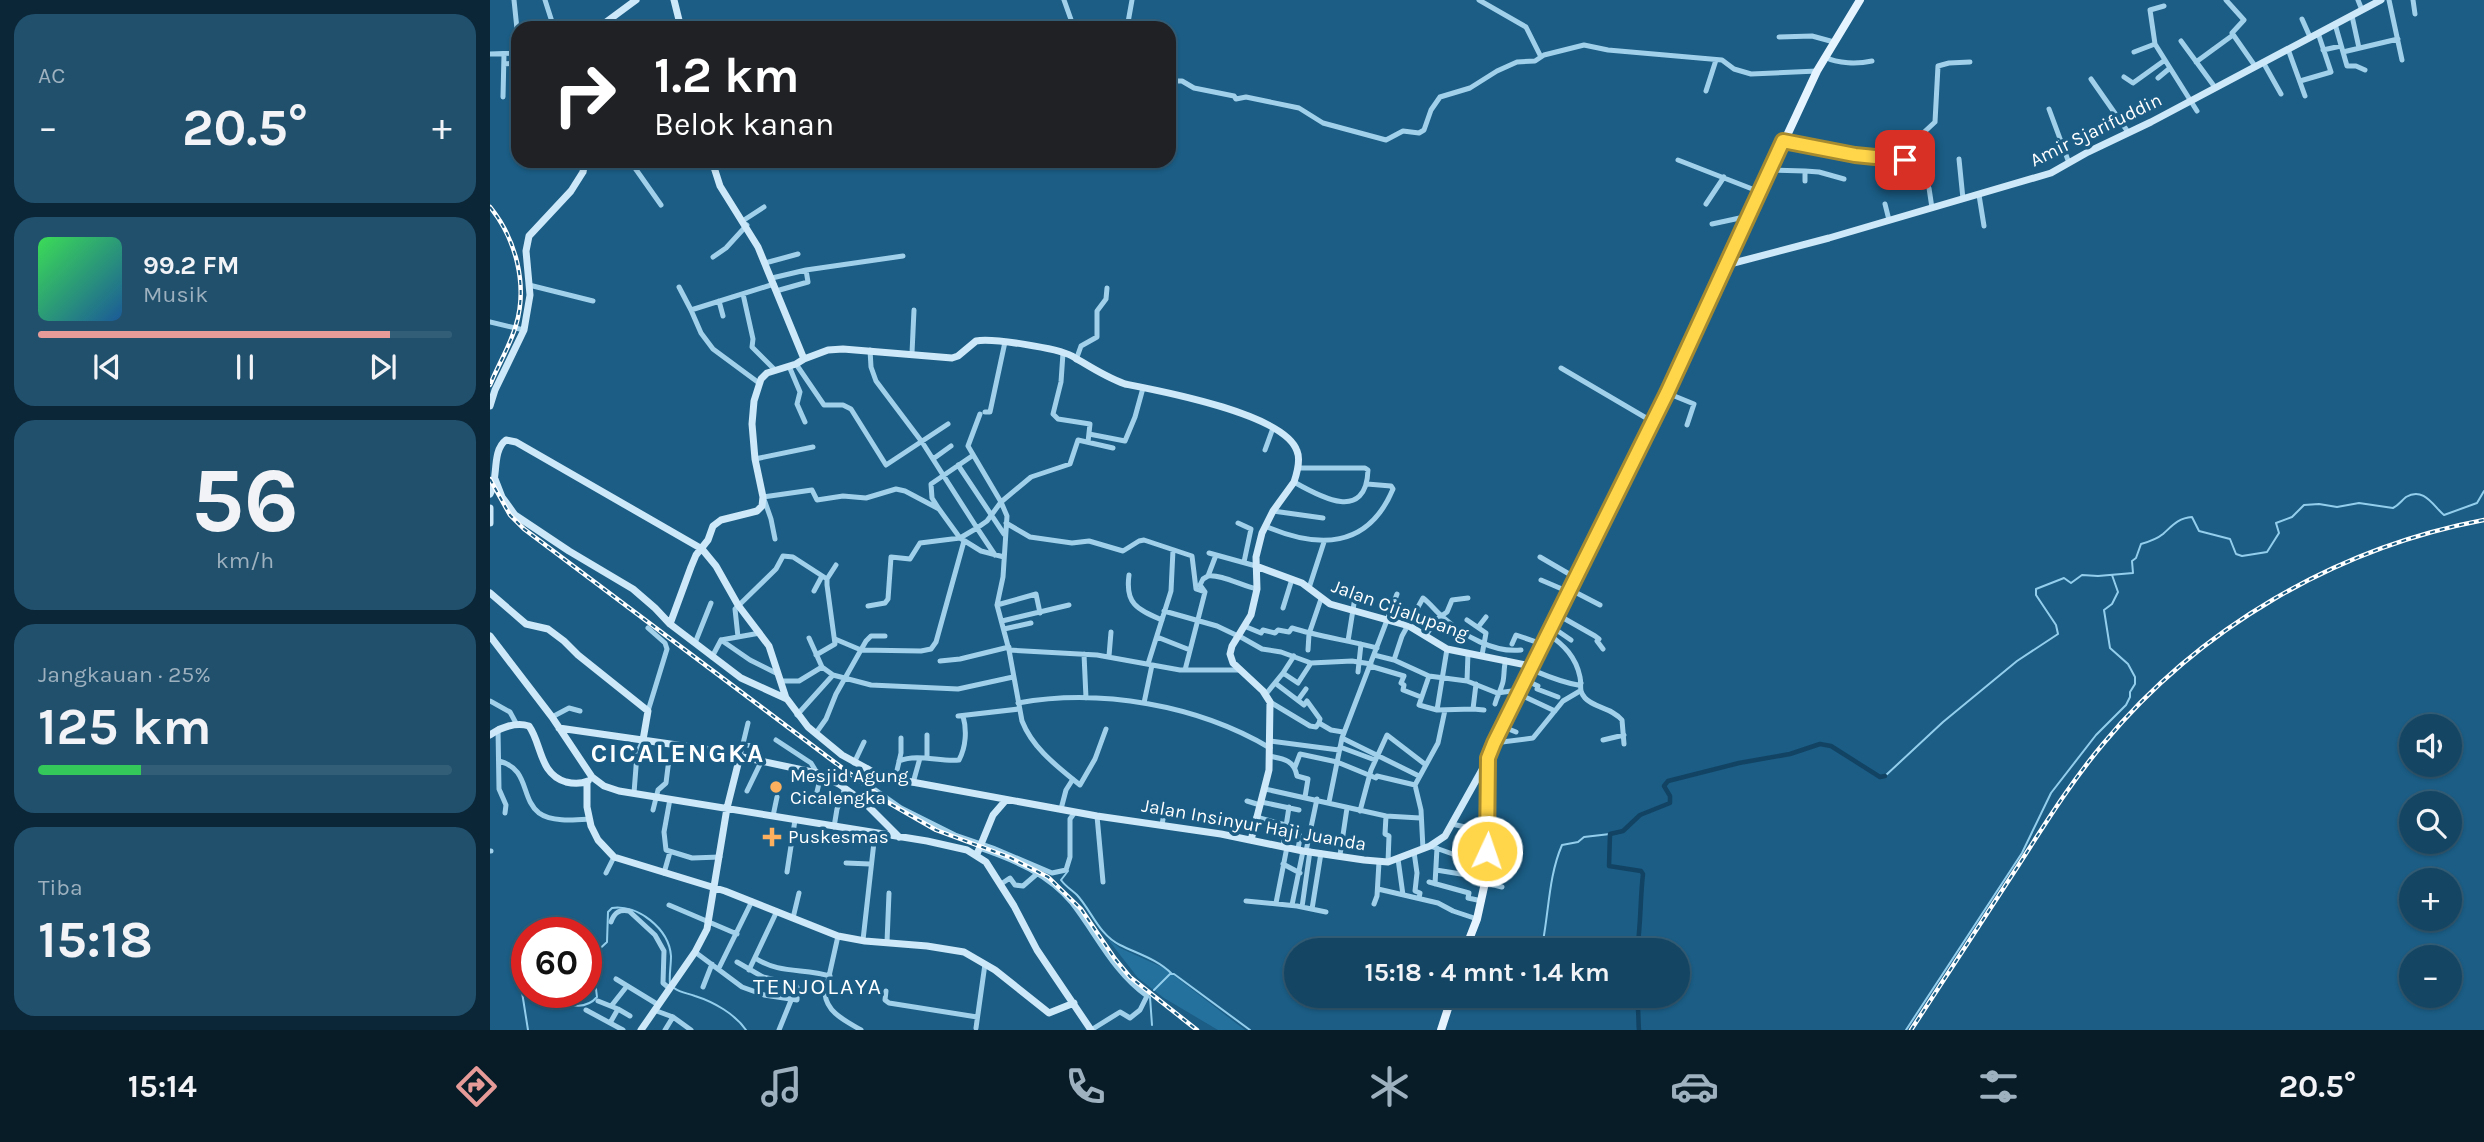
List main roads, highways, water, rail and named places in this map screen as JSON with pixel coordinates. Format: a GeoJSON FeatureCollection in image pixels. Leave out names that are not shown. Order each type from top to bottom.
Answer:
{"type":"FeatureCollection","features":[{"type":"Feature","properties":{"kind":"main road"},"geometry":{"type":"LineString","coordinates":[[1470,938],[1478,919],[1486,880],[1488,758],[1501,726],[1667,393],[1817,71],[1860,0]]}},
{"type":"Feature","properties":{"kind":"main road"},"geometry":{"type":"LineString","coordinates":[[1441,1030],[1448,1008]]}},
{"type":"Feature","properties":{"kind":"waterway"},"geometry":{"type":"LineString","coordinates":[[1885,776],[1943,722],[2017,661],[2058,634],[2056,625],[2036,595],[2036,589],[2064,578],[2071,583],[2082,575],[2133,573],[2132,561],[2136,558],[2141,544],[2158,537],[2187,518],[2192,517],[2199,531],[2230,539],[2236,554],[2242,556],[2267,552],[2279,533],[2276,523],[2292,517],[2304,505],[2337,507],[2359,503],[2393,508],[2406,497],[2418,494],[2428,499],[2444,515],[2477,503],[2484,491]]}},
{"type":"Feature","properties":{"kind":"waterway"},"geometry":{"type":"LineString","coordinates":[[1906,1030],[2022,853],[2051,793],[2096,735],[2126,705],[2130,697],[2135,677],[2128,664],[2110,648],[2104,610],[2112,604],[2118,592],[2112,575]]}},
{"type":"Feature","properties":{"kind":"waterway"},"geometry":{"type":"LineString","coordinates":[[1638,938],[1643,874],[1641,871],[1609,866],[1610,834],[1623,831],[1640,815],[1670,803],[1670,796],[1664,786],[1668,781],[1739,763],[1790,754],[1820,744],[1831,746],[1880,777],[1885,776]]}},
{"type":"Feature","properties":{"kind":"waterway"},"geometry":{"type":"LineString","coordinates":[[1543,938],[1552,880],[1562,845],[1578,842],[1584,837],[1610,834]]}},
{"type":"Feature","properties":{"kind":"waterway"},"geometry":{"type":"LineString","coordinates":[[1068,871],[1061,880],[1082,901],[1106,935],[1172,974]]}},
{"type":"Feature","properties":{"kind":"waterway"},"geometry":{"type":"LineString","coordinates":[[602,947],[607,942],[608,912],[612,908],[642,914],[658,928],[669,946],[670,984]]}},
{"type":"Feature","properties":{"kind":"waterway"},"geometry":{"type":"LineString","coordinates":[[1154,990],[1170,974],[1174,974],[1250,1030]]}},
{"type":"Feature","properties":{"kind":"waterway"},"geometry":{"type":"LineString","coordinates":[[674,988],[717,1005],[746,1030]]}},
{"type":"Feature","properties":{"kind":"waterway"},"geometry":{"type":"LineString","coordinates":[[1150,997],[1152,1025]]}},
{"type":"Feature","properties":{"kind":"waterway"},"geometry":{"type":"LineString","coordinates":[[525,1008],[528,1030]]}},
{"type":"Feature","properties":{"kind":"waterway"},"geometry":{"type":"LineString","coordinates":[[1638,1008],[1639,1030]]}},
{"type":"Feature","properties":{"kind":"railway"},"geometry":{"type":"LineString","coordinates":[[490,207],[507,233],[513,248],[521,294],[513,333],[490,385]]}},
{"type":"Feature","properties":{"kind":"railway"},"geometry":{"type":"LineString","coordinates":[[490,479],[510,515],[524,529],[889,803],[936,830],[1009,857],[1048,877],[1081,909],[1130,977],[1197,1030]]}},
{"type":"Feature","properties":{"kind":"railway"},"geometry":{"type":"LineString","coordinates":[[1911,1030],[2080,773],[2141,702],[2182,664],[2274,599],[2324,573],[2376,550],[2429,533],[2484,520]]}},
{"type":"Feature","properties":{"kind":"place","name":"Mesjid Agung Cicalengka"},"geometry":{"type":"Point","coordinates":[776,787]}},
{"type":"Feature","properties":{"kind":"place","name":"Puskesmas"},"geometry":{"type":"Point","coordinates":[772,837]}},
{"type":"Feature","properties":{"kind":"district","name":"CICALENGKA"},"geometry":{"type":"Point","coordinates":[678,753]}},
{"type":"Feature","properties":{"kind":"district","name":"TENJOLAYA"},"geometry":{"type":"Point","coordinates":[818,986]}}]}
